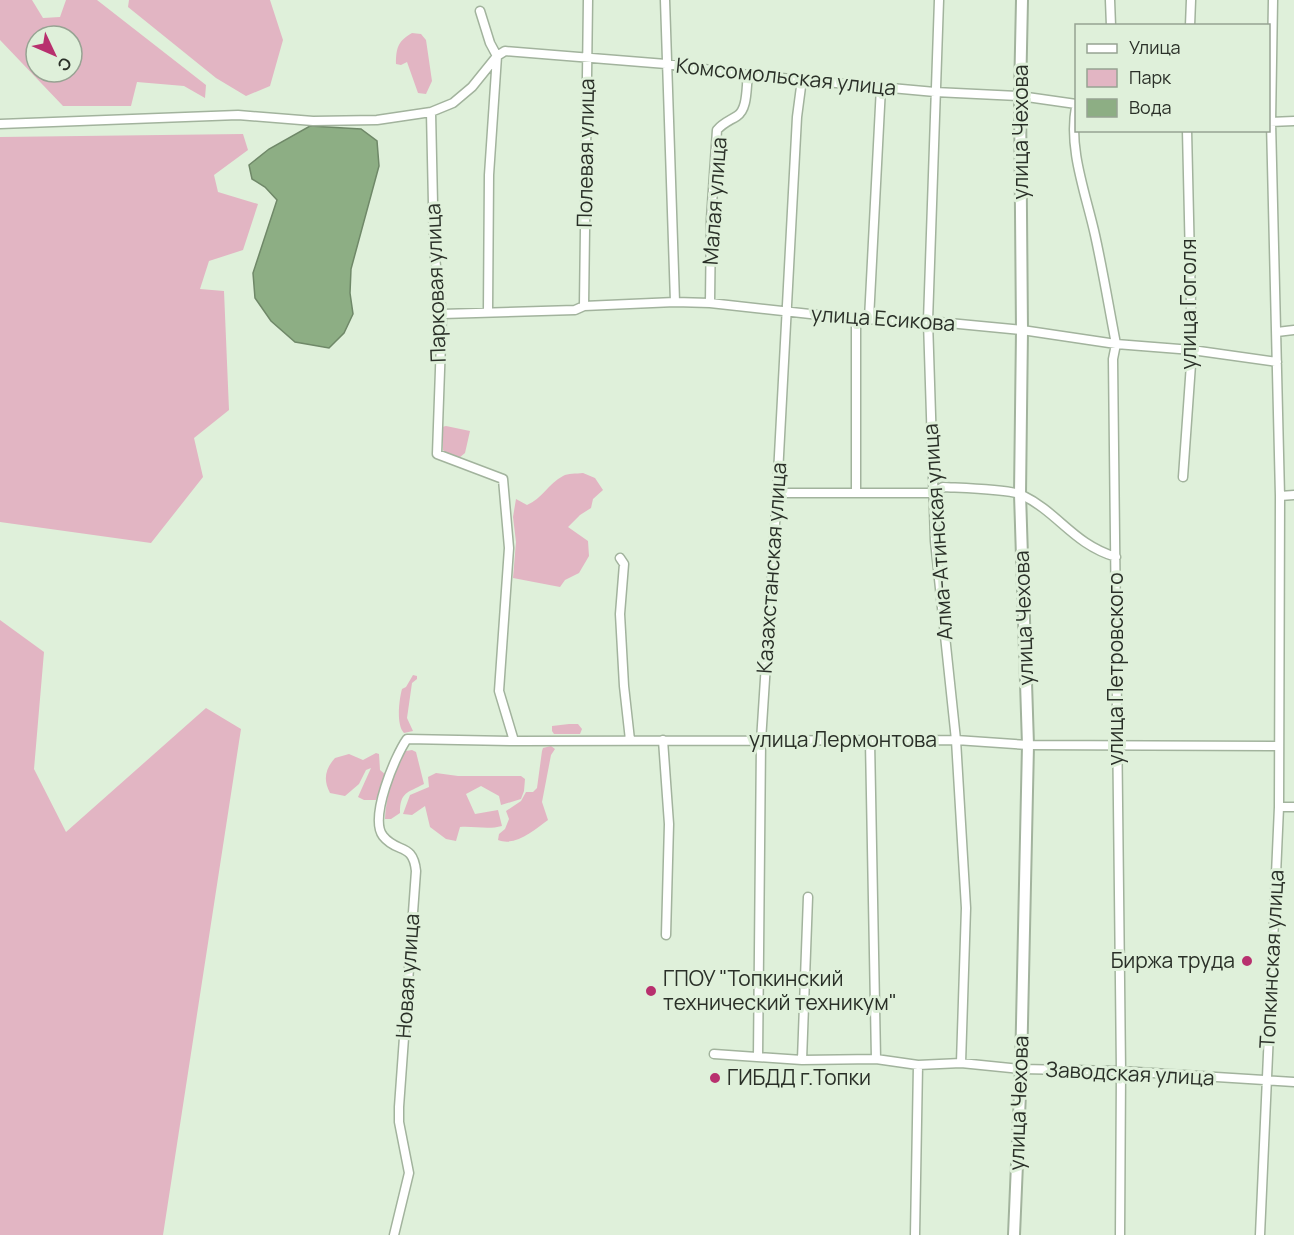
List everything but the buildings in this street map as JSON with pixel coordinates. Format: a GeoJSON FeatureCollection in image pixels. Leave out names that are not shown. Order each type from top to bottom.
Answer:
{"type":"FeatureCollection","features":[{"type":"Feature","properties":{"kind":"street","name":"Полевая улица"},"geometry":{"type":"LineString","coordinates":[[584,306],[588,0]]}},
{"type":"Feature","properties":{"kind":"street"},"geometry":{"type":"LineString","coordinates":[[665,0],[675,302]]}},
{"type":"Feature","properties":{"kind":"street","name":"Алма-Атинская улица"},"geometry":{"type":"LineString","coordinates":[[939,0],[928,321],[935,541],[956,740],[966,908],[961,1063]]}},
{"type":"Feature","properties":{"kind":"street","name":"улица Чехова"},"geometry":{"type":"LineString","coordinates":[[1014,1235],[1021,1069],[1028,745],[1020,494],[1022,0]]}},
{"type":"Feature","properties":{"kind":"street"},"geometry":{"type":"LineString","coordinates":[[1110,0],[1111,24]]}},
{"type":"Feature","properties":{"kind":"street"},"geometry":{"type":"LineString","coordinates":[[1190,24],[1191,0]]}},
{"type":"Feature","properties":{"kind":"street","name":"Топкинская улица"},"geometry":{"type":"LineString","coordinates":[[1260,1235],[1279,807],[1280,496],[1270,122],[1273,0]]}},
{"type":"Feature","properties":{"kind":"street"},"geometry":{"type":"LineString","coordinates":[[480,11],[490,43],[497,56],[488,220],[488,311]]}},
{"type":"Feature","properties":{"kind":"street","name":"Комсомольская улица"},"geometry":{"type":"LineString","coordinates":[[497,56],[505,51],[666,64],[748,75],[935,92],[1020,96],[1075,105]]}},
{"type":"Feature","properties":{"kind":"street"},"geometry":{"type":"LineString","coordinates":[[0,124],[238,115],[313,121],[377,120],[431,112],[453,103],[472,87],[497,56]]}},
{"type":"Feature","properties":{"kind":"street","name":"Малая улица"},"geometry":{"type":"LineString","coordinates":[[710,303],[711,219],[717,130],[725,121],[738,115],[743,109],[748,75]]}},
{"type":"Feature","properties":{"kind":"street","name":"Казахстанская улица"},"geometry":{"type":"LineString","coordinates":[[758,1057],[760,741],[777,493],[797,117],[802,79]]}},
{"type":"Feature","properties":{"kind":"street"},"geometry":{"type":"LineString","coordinates":[[869,319],[881,87]]}},
{"type":"Feature","properties":{"kind":"street","name":"Парковая улица"},"geometry":{"type":"LineString","coordinates":[[431,112],[434,250],[442,314],[437,453],[503,479],[509,548],[499,691],[514,741]]}},
{"type":"Feature","properties":{"kind":"street"},"geometry":{"type":"LineString","coordinates":[[1270,122],[1294,121]]}},
{"type":"Feature","properties":{"kind":"street","name":"улица Петровского"},"geometry":{"type":"LineString","coordinates":[[1075,122],[1076,150],[1096,237],[1116,344],[1113,359],[1121,1071],[1120,1235]]}},
{"type":"Feature","properties":{"kind":"street","name":"улица Гоголя"},"geometry":{"type":"LineString","coordinates":[[1183,477],[1192,350],[1186,132]]}},
{"type":"Feature","properties":{"kind":"street","name":"улица Есикова"},"geometry":{"type":"LineString","coordinates":[[442,314],[575,310],[584,306],[675,302],[710,303],[786,313],[856,319],[928,321],[1022,330],[1116,344],[1192,350],[1277,362]]}},
{"type":"Feature","properties":{"kind":"street"},"geometry":{"type":"LineString","coordinates":[[856,319],[856,492]]}},
{"type":"Feature","properties":{"kind":"street"},"geometry":{"type":"LineString","coordinates":[[1277,332],[1294,330]]}},
{"type":"Feature","properties":{"kind":"street"},"geometry":{"type":"LineString","coordinates":[[777,493],[933,493],[943,487],[1020,494],[1045,508],[1086,544],[1116,557]]}},
{"type":"Feature","properties":{"kind":"street"},"geometry":{"type":"LineString","coordinates":[[1280,496],[1294,495]]}},
{"type":"Feature","properties":{"kind":"street"},"geometry":{"type":"LineString","coordinates":[[620,558],[624,564],[620,614],[623,676],[630,740]]}},
{"type":"Feature","properties":{"kind":"street","name":"улица Лермонтова"},"geometry":{"type":"LineString","coordinates":[[407,739],[514,741],[956,740],[1028,745],[1279,746]]}},
{"type":"Feature","properties":{"kind":"street","name":"Новая улица"},"geometry":{"type":"LineString","coordinates":[[394,1235],[409,1173],[399,1122],[399,1107],[416,871],[415,858],[409,852],[385,839],[379,826],[381,807],[393,765],[407,739]]}},
{"type":"Feature","properties":{"kind":"street"},"geometry":{"type":"LineString","coordinates":[[663,740],[669,824],[666,935]]}},
{"type":"Feature","properties":{"kind":"street"},"geometry":{"type":"LineString","coordinates":[[870,741],[876,1059]]}},
{"type":"Feature","properties":{"kind":"street"},"geometry":{"type":"LineString","coordinates":[[1279,807],[1294,807]]}},
{"type":"Feature","properties":{"kind":"street"},"geometry":{"type":"LineString","coordinates":[[802,1060],[808,897]]}},
{"type":"Feature","properties":{"kind":"street","name":"Заводская улица"},"geometry":{"type":"LineString","coordinates":[[714,1054],[802,1060],[876,1059],[918,1065],[961,1063],[1021,1069],[1121,1071],[1294,1082]]}},
{"type":"Feature","properties":{"kind":"street"},"geometry":{"type":"LineString","coordinates":[[915,1235],[918,1065]]}},
{"type":"Feature","properties":{"kind":"green space"},"geometry":{"type":"Polygon","coordinates":[[[0,0],[32,0],[43,18],[60,17],[66,0],[97,0],[206,85],[205,98],[184,86],[137,82],[131,106],[63,106],[42,84],[84,84],[84,24],[24,24],[24,65],[0,40],[0,0]]]}},
{"type":"Feature","properties":{"kind":"green space"},"geometry":{"type":"Polygon","coordinates":[[[129,0],[270,0],[283,40],[270,86],[246,96],[216,78],[128,7],[129,0]]]}},
{"type":"Feature","properties":{"kind":"green space"},"geometry":{"type":"Polygon","coordinates":[[[412,33],[421,34],[426,40],[432,81],[426,94],[418,93],[407,62],[401,65],[396,64],[399,46],[412,33]]]}},
{"type":"Feature","properties":{"kind":"green space"},"geometry":{"type":"Polygon","coordinates":[[[243,134],[248,150],[214,175],[218,192],[258,204],[243,250],[209,261],[200,289],[224,291],[229,410],[194,438],[203,477],[151,543],[0,522],[0,137],[243,134]]]}},
{"type":"Feature","properties":{"kind":"green space"},"geometry":{"type":"Polygon","coordinates":[[[442,427],[470,431],[465,453],[459,458],[448,456],[443,450],[442,427]]]}},
{"type":"Feature","properties":{"kind":"green space"},"geometry":{"type":"Polygon","coordinates":[[[583,473],[595,478],[603,490],[593,499],[591,508],[568,527],[588,541],[589,556],[579,573],[565,580],[560,587],[513,578],[516,542],[513,517],[516,499],[527,505],[563,476],[583,473]]]}},
{"type":"Feature","properties":{"kind":"green space"},"geometry":{"type":"Polygon","coordinates":[[[0,620],[44,652],[34,769],[66,832],[206,708],[241,729],[163,1235],[0,1235],[0,620]]]}},
{"type":"Feature","properties":{"kind":"green space"},"geometry":{"type":"Polygon","coordinates":[[[413,675],[417,676],[417,679],[412,683],[407,718],[413,731],[404,733],[399,718],[400,699],[402,689],[406,687],[413,675]]]}},
{"type":"Feature","properties":{"kind":"green space"},"geometry":{"type":"Polygon","coordinates":[[[578,724],[582,729],[580,734],[554,734],[552,731],[552,726],[578,724]]]}},
{"type":"Feature","properties":{"kind":"green space"},"geometry":{"type":"Polygon","coordinates":[[[551,746],[555,749],[551,755],[542,802],[548,820],[531,833],[518,839],[505,842],[498,840],[499,834],[505,829],[509,819],[506,811],[521,801],[526,792],[533,792],[537,788],[543,748],[551,746]]]}},
{"type":"Feature","properties":{"kind":"green space"},"geometry":{"type":"Polygon","coordinates":[[[406,751],[416,752],[424,784],[403,797],[400,813],[391,819],[385,819],[394,775],[406,751]]]}},
{"type":"Feature","properties":{"kind":"green space"},"geometry":{"type":"Polygon","coordinates":[[[376,753],[379,754],[380,770],[386,775],[376,800],[364,800],[358,797],[371,768],[366,770],[359,784],[345,796],[330,793],[326,784],[326,775],[335,758],[349,754],[363,760],[376,753]]]}},
{"type":"Feature","properties":{"kind":"green space"},"geometry":{"type":"Polygon","coordinates":[[[436,773],[458,776],[521,776],[525,779],[524,791],[521,799],[501,805],[499,796],[481,786],[466,794],[475,814],[498,810],[502,826],[460,827],[456,841],[446,839],[430,827],[425,806],[412,815],[403,814],[410,795],[429,787],[428,777],[436,773]]]}},
{"type":"Feature","properties":{"kind":"water"},"geometry":{"type":"Polygon","coordinates":[[[310,126],[361,129],[377,141],[379,166],[351,269],[350,293],[353,314],[344,333],[329,348],[295,342],[271,321],[255,298],[253,273],[277,200],[265,187],[252,179],[249,165],[269,149],[310,126]]]}},
{"type":"Feature","properties":{"kind":"place","name":"Биржа труда"},"geometry":{"type":"Point","coordinates":[1247,961]}},
{"type":"Feature","properties":{"kind":"place","name":"ГПОУ \"Топкинский технический техникум\""},"geometry":{"type":"Point","coordinates":[651,991]}},
{"type":"Feature","properties":{"kind":"place","name":"ГИБДД г.Топки"},"geometry":{"type":"Point","coordinates":[715,1078]}}]}
